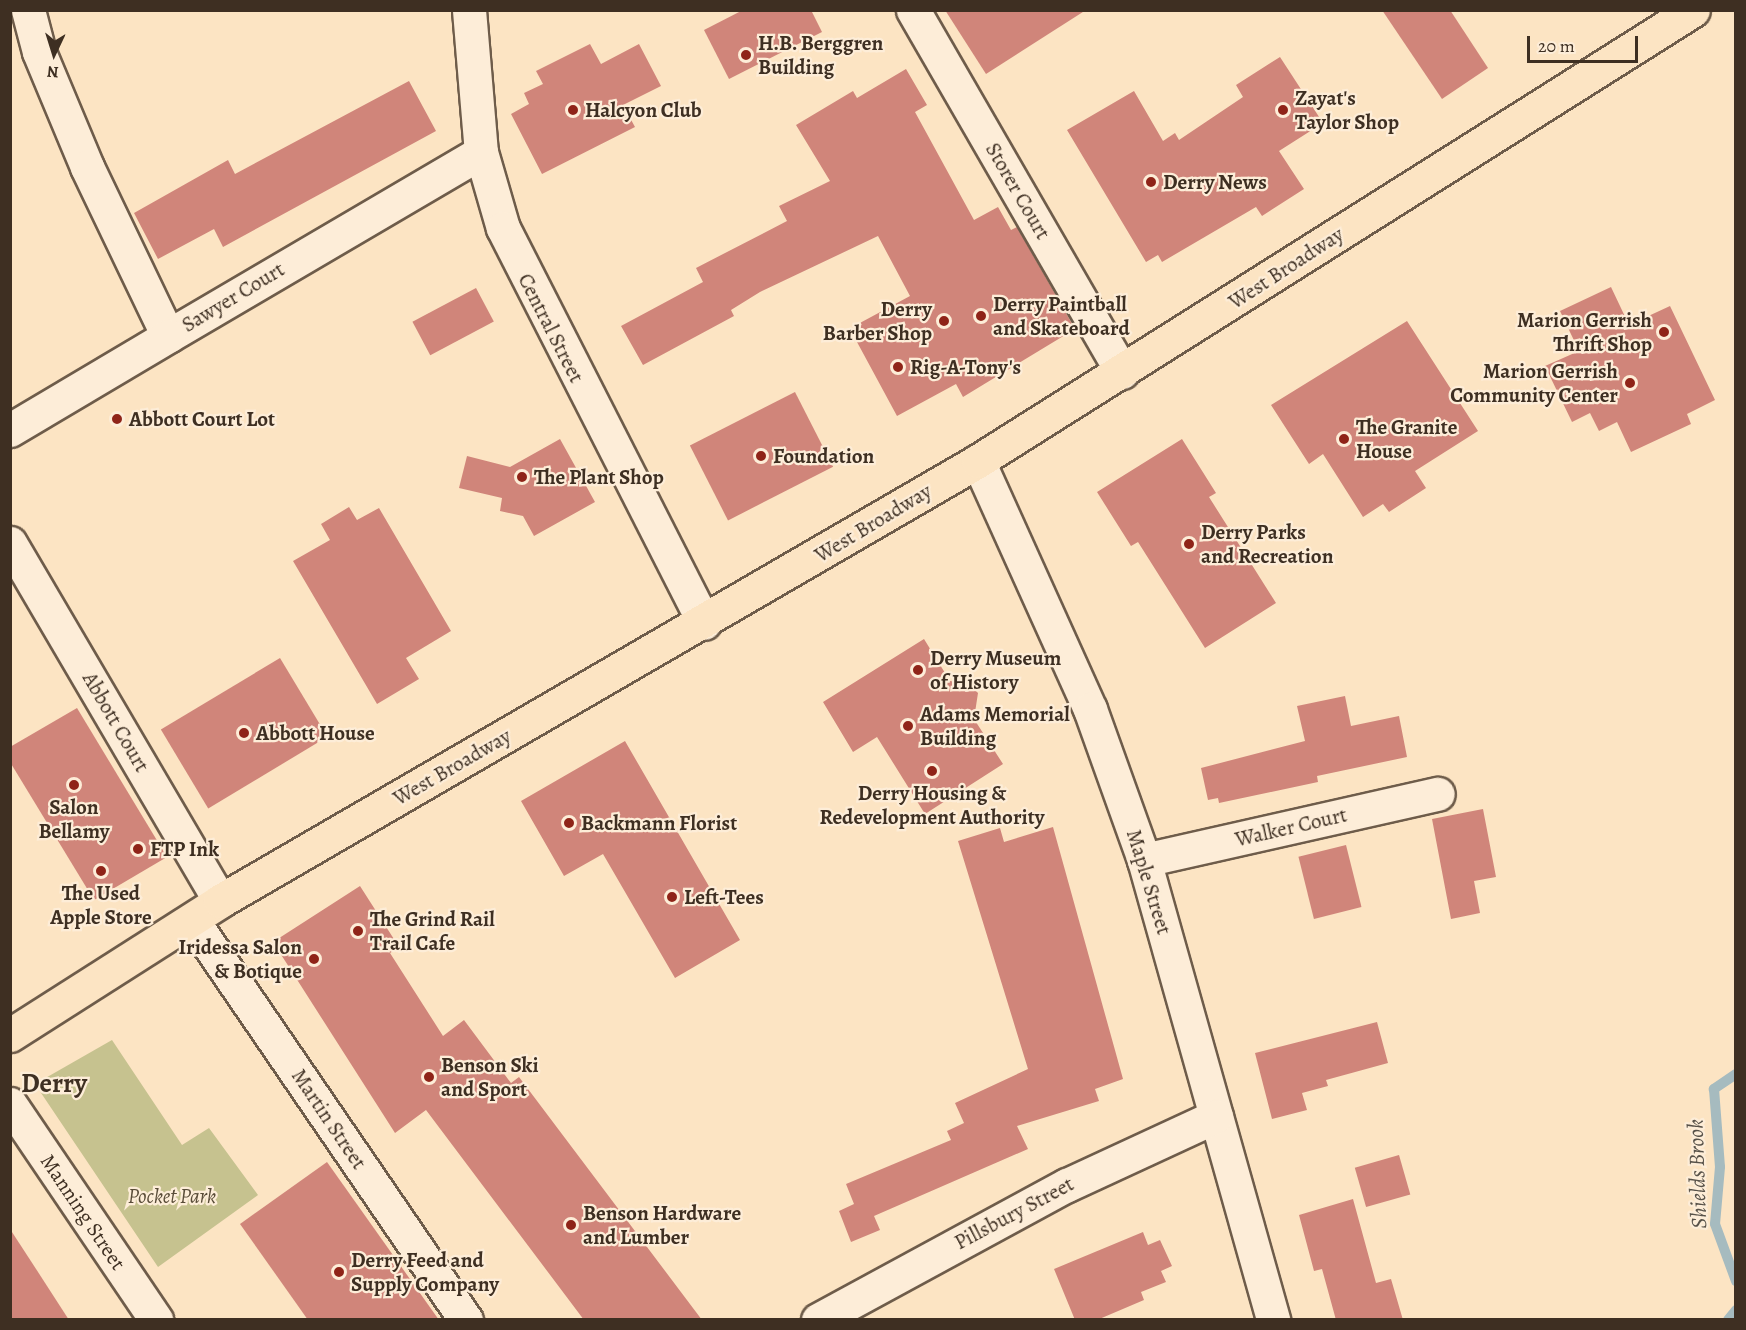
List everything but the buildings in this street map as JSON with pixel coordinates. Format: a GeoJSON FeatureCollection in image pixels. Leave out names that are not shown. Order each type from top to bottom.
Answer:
{"type":"FeatureCollection","features":[{"type":"Feature","properties":{"kind":"main road","name":"West Broadway"},"geometry":{"type":"LineString","coordinates":[[10,1035],[220,901],[704,623],[978,461],[1693,10]]}},
{"type":"Feature","properties":{"kind":"street","name":"Sawyer Court"},"geometry":{"type":"LineString","coordinates":[[28,10],[39,52],[87,167],[168,336],[481,152]]}},
{"type":"Feature","properties":{"kind":"street","name":"Central Street"},"geometry":{"type":"LineString","coordinates":[[470,10],[481,152],[490,195],[529,285],[704,623]]}},
{"type":"Feature","properties":{"kind":"street","name":"Storer Court"},"geometry":{"type":"LineString","coordinates":[[913,10],[1122,372]]}},
{"type":"Feature","properties":{"kind":"street"},"geometry":{"type":"LineString","coordinates":[[10,430],[168,336]]}},
{"type":"Feature","properties":{"kind":"street","name":"Maple Street"},"geometry":{"type":"LineString","coordinates":[[978,461],[1090,709],[1144,860],[1273,1320]]}},
{"type":"Feature","properties":{"kind":"street","name":"Abbott Court"},"geometry":{"type":"LineString","coordinates":[[10,543],[52,611],[220,901]]}},
{"type":"Feature","properties":{"kind":"street","name":"Walker Court"},"geometry":{"type":"LineString","coordinates":[[1144,860],[1438,794]]}},
{"type":"Feature","properties":{"kind":"street","name":"Martin Street"},"geometry":{"type":"LineString","coordinates":[[192,920],[466,1320]]}},
{"type":"Feature","properties":{"kind":"street","name":"Manning Street"},"geometry":{"type":"LineString","coordinates":[[10,1104],[156,1320]]}},
{"type":"Feature","properties":{"kind":"street","name":"Pillsbury Street"},"geometry":{"type":"LineString","coordinates":[[818,1320],[1115,1160],[1215,1116]]}},
{"type":"Feature","properties":{"kind":"green space","name":"Pocket Park"},"geometry":{"type":"Polygon","coordinates":[[[112,1040],[182,1145],[209,1128],[258,1195],[158,1267],[35,1084],[112,1040]]]}},
{"type":"Feature","properties":{"kind":"waterway","name":"Shields Brook"},"geometry":{"type":"LineString","coordinates":[[1736,1074],[1714,1089],[1720,1167],[1715,1224],[1736,1281]]}},
{"type":"Feature","properties":{"kind":"waterway","name":"Shields Brook"},"geometry":{"type":"LineString","coordinates":[[1728,1320],[1736,1310]]}},
{"type":"Feature","properties":{"kind":"place","name":"H.B. Berggren Building"},"geometry":{"type":"Point","coordinates":[746,55]}},
{"type":"Feature","properties":{"kind":"place","name":"Halcyon Club"},"geometry":{"type":"Point","coordinates":[573,110]}},
{"type":"Feature","properties":{"kind":"place","name":"Zayat's Taylor Shop"},"geometry":{"type":"Point","coordinates":[1283,110]}},
{"type":"Feature","properties":{"kind":"place","name":"Derry News"},"geometry":{"type":"Point","coordinates":[1151,182]}},
{"type":"Feature","properties":{"kind":"place","name":"Derry Paintball and Skateboard"},"geometry":{"type":"Point","coordinates":[981,316]}},
{"type":"Feature","properties":{"kind":"place","name":"Derry Barber Shop"},"geometry":{"type":"Point","coordinates":[944,321]}},
{"type":"Feature","properties":{"kind":"place","name":"Marion Gerrish Thrift Shop"},"geometry":{"type":"Point","coordinates":[1664,332]}},
{"type":"Feature","properties":{"kind":"place","name":"Rig-A-Tony's"},"geometry":{"type":"Point","coordinates":[898,367]}},
{"type":"Feature","properties":{"kind":"place","name":"Marion Gerrish Community Center"},"geometry":{"type":"Point","coordinates":[1630,383]}},
{"type":"Feature","properties":{"kind":"place","name":"Abbott Court Lot"},"geometry":{"type":"Point","coordinates":[117,419]}},
{"type":"Feature","properties":{"kind":"place","name":"The Granite House"},"geometry":{"type":"Point","coordinates":[1344,439]}},
{"type":"Feature","properties":{"kind":"place","name":"Foundation"},"geometry":{"type":"Point","coordinates":[761,456]}},
{"type":"Feature","properties":{"kind":"place","name":"The Plant Shop"},"geometry":{"type":"Point","coordinates":[522,477]}},
{"type":"Feature","properties":{"kind":"place","name":"Derry Parks and Recreation"},"geometry":{"type":"Point","coordinates":[1189,544]}},
{"type":"Feature","properties":{"kind":"place","name":"Derry Museum of History"},"geometry":{"type":"Point","coordinates":[918,670]}},
{"type":"Feature","properties":{"kind":"place","name":"Adams Memorial Building"},"geometry":{"type":"Point","coordinates":[908,726]}},
{"type":"Feature","properties":{"kind":"place","name":"Abbott House"},"geometry":{"type":"Point","coordinates":[244,733]}},
{"type":"Feature","properties":{"kind":"place","name":"Derry Housing & Redevelopment Authority"},"geometry":{"type":"Point","coordinates":[932,771]}},
{"type":"Feature","properties":{"kind":"place","name":"Salon Bellamy"},"geometry":{"type":"Point","coordinates":[74,785]}},
{"type":"Feature","properties":{"kind":"place","name":"Backmann Florist"},"geometry":{"type":"Point","coordinates":[569,823]}},
{"type":"Feature","properties":{"kind":"place","name":"FTP Ink"},"geometry":{"type":"Point","coordinates":[138,849]}},
{"type":"Feature","properties":{"kind":"place","name":"The Used Apple Store"},"geometry":{"type":"Point","coordinates":[101,871]}},
{"type":"Feature","properties":{"kind":"place","name":"Left-Tees"},"geometry":{"type":"Point","coordinates":[672,897]}},
{"type":"Feature","properties":{"kind":"place","name":"The Grind Rail Trail Cafe"},"geometry":{"type":"Point","coordinates":[358,931]}},
{"type":"Feature","properties":{"kind":"place","name":"Iridessa Salon & Botique"},"geometry":{"type":"Point","coordinates":[314,959]}},
{"type":"Feature","properties":{"kind":"place","name":"Benson Ski and Sport"},"geometry":{"type":"Point","coordinates":[429,1077]}},
{"type":"Feature","properties":{"kind":"place","name":"Benson Hardware and Lumber"},"geometry":{"type":"Point","coordinates":[571,1225]}},
{"type":"Feature","properties":{"kind":"place","name":"Derry Feed and Supply Company"},"geometry":{"type":"Point","coordinates":[339,1272]}},
{"type":"Feature","properties":{"kind":"district","name":"Derry"},"geometry":{"type":"Point","coordinates":[54,1084]}}]}
